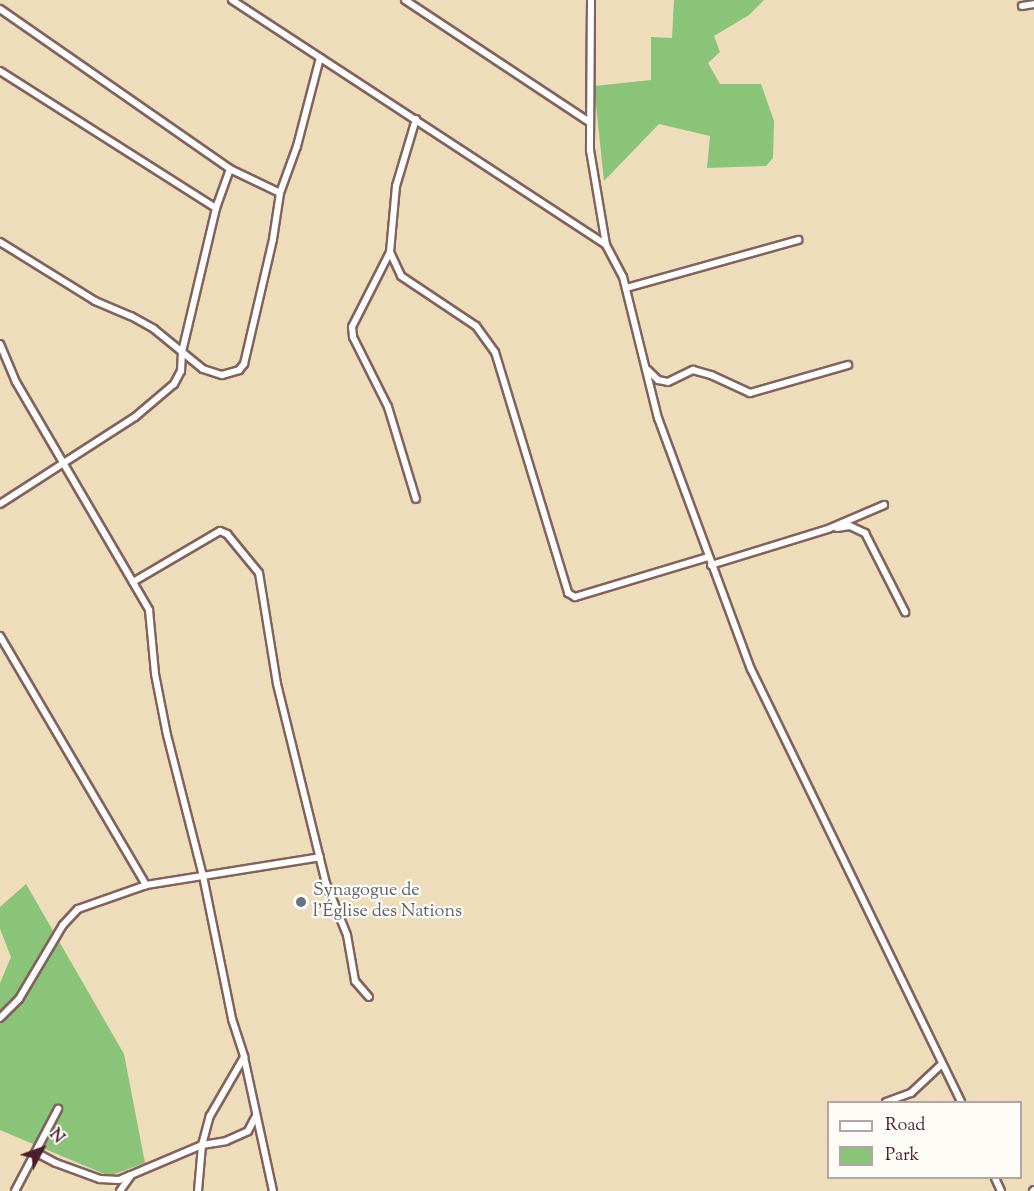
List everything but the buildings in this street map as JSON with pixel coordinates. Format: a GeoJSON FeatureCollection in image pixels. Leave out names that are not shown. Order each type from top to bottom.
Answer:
{"type":"FeatureCollection","features":[{"type":"Feature","properties":{"kind":"street"},"geometry":{"type":"LineString","coordinates":[[232,0],[606,245]]}},
{"type":"Feature","properties":{"kind":"street"},"geometry":{"type":"LineString","coordinates":[[405,0],[588,121]]}},
{"type":"Feature","properties":{"kind":"street"},"geometry":{"type":"LineString","coordinates":[[591,0],[588,121],[590,150],[606,245],[626,288],[648,369],[658,418],[711,565],[756,679],[960,1101]]}},
{"type":"Feature","properties":{"kind":"street"},"geometry":{"type":"LineString","coordinates":[[1022,6],[1034,4]]}},
{"type":"Feature","properties":{"kind":"street"},"geometry":{"type":"LineString","coordinates":[[0,9],[230,169],[280,193]]}},
{"type":"Feature","properties":{"kind":"street"},"geometry":{"type":"LineString","coordinates":[[0,251],[1,242],[95,301],[131,316],[154,330],[203,369],[222,375],[231,374],[244,364],[273,239],[280,193],[297,146],[320,58]]}},
{"type":"Feature","properties":{"kind":"street"},"geometry":{"type":"LineString","coordinates":[[0,71],[216,208]]}},
{"type":"Feature","properties":{"kind":"street"},"geometry":{"type":"LineString","coordinates":[[416,119],[396,186],[390,252],[352,327],[353,337],[388,407],[416,499]]}},
{"type":"Feature","properties":{"kind":"street"},"geometry":{"type":"LineString","coordinates":[[0,504],[159,399],[174,384],[181,371],[182,352],[216,208],[230,169]]}},
{"type":"Feature","properties":{"kind":"street"},"geometry":{"type":"LineString","coordinates":[[626,288],[798,240]]}},
{"type":"Feature","properties":{"kind":"street"},"geometry":{"type":"LineString","coordinates":[[390,252],[401,276],[476,326],[495,352],[571,597],[708,557]]}},
{"type":"Feature","properties":{"kind":"street"},"geometry":{"type":"LineString","coordinates":[[0,344],[16,382],[149,610],[155,674],[165,725],[203,876],[232,1019],[244,1057],[273,1191]]}},
{"type":"Feature","properties":{"kind":"street"},"geometry":{"type":"LineString","coordinates":[[648,369],[658,380],[668,382],[693,370],[750,393],[848,365]]}},
{"type":"Feature","properties":{"kind":"street"},"geometry":{"type":"LineString","coordinates":[[711,565],[828,529],[884,505]]}},
{"type":"Feature","properties":{"kind":"street"},"geometry":{"type":"LineString","coordinates":[[828,529],[850,526],[865,533],[905,612]]}},
{"type":"Feature","properties":{"kind":"street"},"geometry":{"type":"LineString","coordinates":[[133,582],[220,531],[227,534],[259,573],[277,684],[326,883],[347,935],[355,981],[360,990],[369,997]]}},
{"type":"Feature","properties":{"kind":"street"},"geometry":{"type":"LineString","coordinates":[[0,636],[146,885]]}},
{"type":"Feature","properties":{"kind":"street"},"geometry":{"type":"LineString","coordinates":[[0,1018],[19,999],[63,925],[78,909],[146,885],[320,857]]}},
{"type":"Feature","properties":{"kind":"street"},"geometry":{"type":"LineString","coordinates":[[198,1191],[202,1145],[210,1116],[244,1057]]}},
{"type":"Feature","properties":{"kind":"street"},"geometry":{"type":"LineString","coordinates":[[889,1101],[911,1094],[942,1064]]}},
{"type":"Feature","properties":{"kind":"street"},"geometry":{"type":"LineString","coordinates":[[15,1191],[37,1153],[58,1109]]}},
{"type":"Feature","properties":{"kind":"street"},"geometry":{"type":"LineString","coordinates":[[37,1153],[100,1179],[119,1179],[202,1145],[226,1141],[248,1131],[257,1115]]}},
{"type":"Feature","properties":{"kind":"street"},"geometry":{"type":"LineString","coordinates":[[120,1191],[131,1175]]}},
{"type":"Feature","properties":{"kind":"green space"},"geometry":{"type":"Polygon","coordinates":[[[674,0],[764,0],[749,15],[714,36],[720,52],[708,63],[720,84],[761,84],[774,121],[773,158],[766,166],[707,168],[710,136],[659,124],[604,181],[594,86],[651,80],[651,37],[672,38],[674,0]]]}},
{"type":"Feature","properties":{"kind":"green space"},"geometry":{"type":"Polygon","coordinates":[[[26,884],[124,1054],[145,1163],[109,1176],[0,1130],[0,983],[11,957],[0,929],[0,907],[26,884]]]}},
{"type":"Feature","properties":{"kind":"place","name":"Synagogue de l'Église des Nations"},"geometry":{"type":"Point","coordinates":[301,902]}}]}
